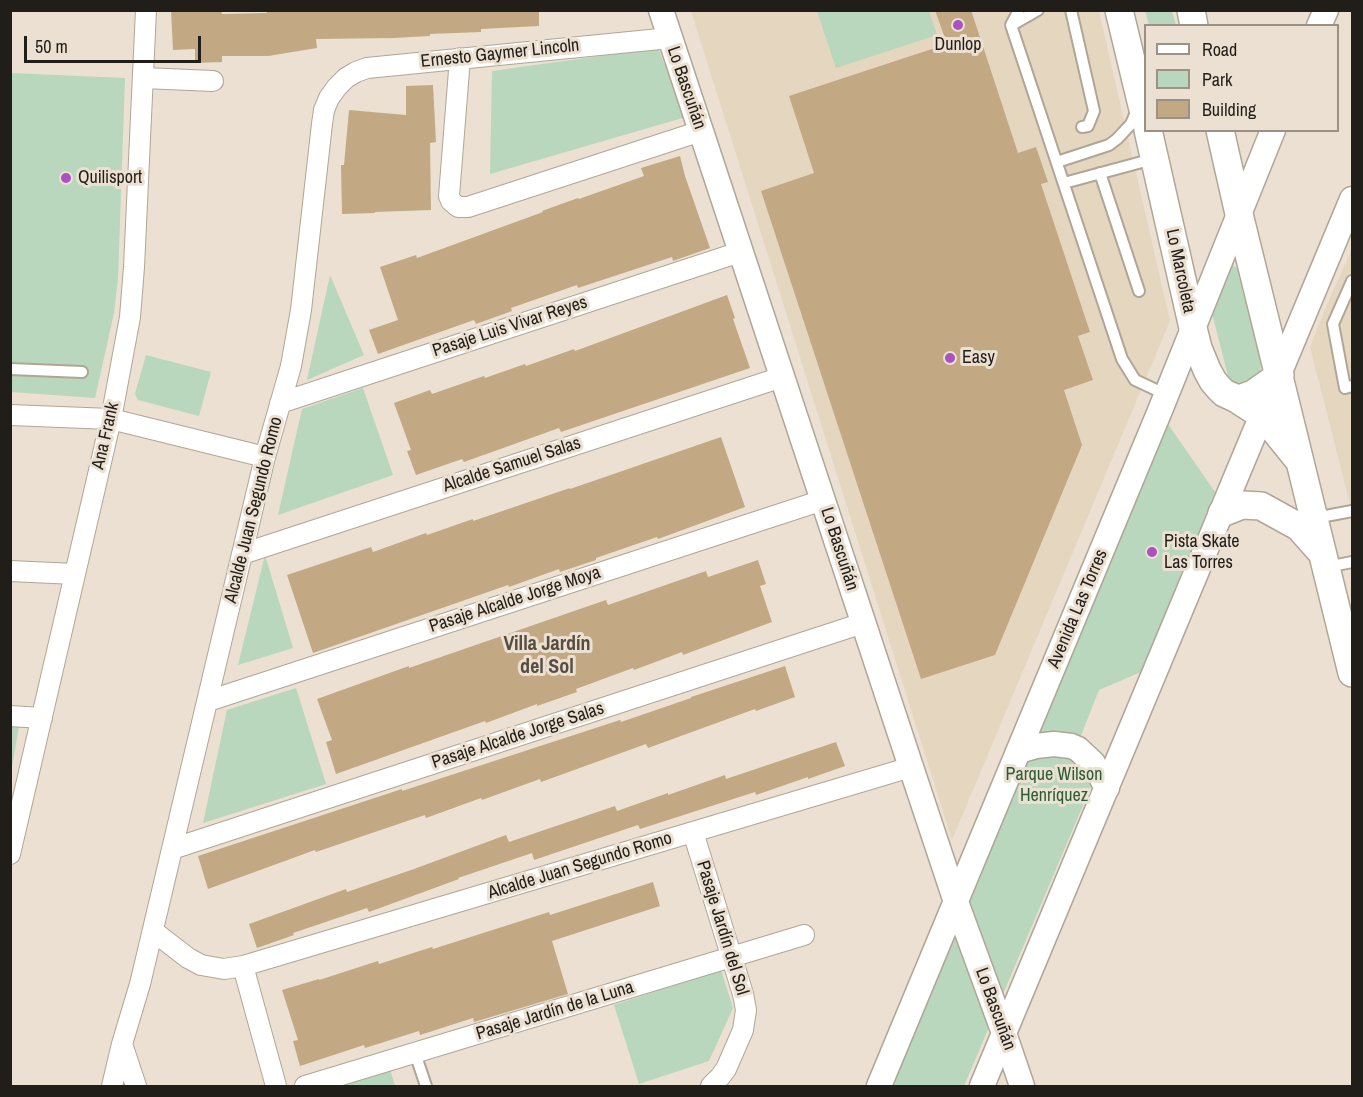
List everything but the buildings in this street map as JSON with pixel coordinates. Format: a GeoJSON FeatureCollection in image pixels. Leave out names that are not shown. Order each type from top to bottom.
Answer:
{"type":"FeatureCollection","features":[{"type":"Feature","properties":{"kind":"main road"},"geometry":{"type":"LineString","coordinates":[[1119,10],[1144,109]]}},
{"type":"Feature","properties":{"kind":"main road","name":"Lo Marcoleta"},"geometry":{"type":"LineString","coordinates":[[1148,132],[1202,360],[1213,381],[1224,393],[1263,416],[1301,463]]}},
{"type":"Feature","properties":{"kind":"main road","name":"Lo Marcoleta"},"geometry":{"type":"LineString","coordinates":[[1220,132],[1315,518],[1334,561],[1353,673]]}},
{"type":"Feature","properties":{"kind":"main road"},"geometry":{"type":"LineString","coordinates":[[1235,398],[1248,397],[1280,375]]}},
{"type":"Feature","properties":{"kind":"main road"},"geometry":{"type":"LineString","coordinates":[[1222,513],[1242,505],[1261,506],[1299,527],[1334,561]]}},
{"type":"Feature","properties":{"kind":"street","name":"Ana Frank"},"geometry":{"type":"LineString","coordinates":[[10,854],[122,363],[132,292],[146,10]]}},
{"type":"Feature","properties":{"kind":"street","name":"Lo Bascuñán"},"geometry":{"type":"LineString","coordinates":[[661,10],[911,767],[1022,1086]]}},
{"type":"Feature","properties":{"kind":"street"},"geometry":{"type":"LineString","coordinates":[[1320,24],[1326,10]]}},
{"type":"Feature","properties":{"kind":"street","name":"Ernesto Gaymer Lincoln"},"geometry":{"type":"LineString","coordinates":[[337,87],[346,78],[367,68],[670,39]]}},
{"type":"Feature","properties":{"kind":"street"},"geometry":{"type":"LineString","coordinates":[[460,58],[449,190],[449,196],[454,205],[468,207],[701,131]]}},
{"type":"Feature","properties":{"kind":"street"},"geometry":{"type":"LineString","coordinates":[[143,78],[213,81]]}},
{"type":"Feature","properties":{"kind":"street","name":"Alcalde Juan Segundo Romo"},"geometry":{"type":"LineString","coordinates":[[112,1086],[153,931],[265,457],[291,366],[302,310],[324,110],[337,87]]}},
{"type":"Feature","properties":{"kind":"street","name":"Avenida Las Torres"},"geometry":{"type":"LineString","coordinates":[[879,1086],[1167,395],[1272,132]]}},
{"type":"Feature","properties":{"kind":"street"},"geometry":{"type":"LineString","coordinates":[[982,1086],[1353,199]]}},
{"type":"Feature","properties":{"kind":"street","name":"Pasaje Luis Vivar Reyes"},"geometry":{"type":"LineString","coordinates":[[280,403],[740,252]]}},
{"type":"Feature","properties":{"kind":"street","name":"Alcalde Samuel Salas"},"geometry":{"type":"LineString","coordinates":[[242,554],[782,377]]}},
{"type":"Feature","properties":{"kind":"street"},"geometry":{"type":"LineString","coordinates":[[10,415],[111,419],[265,457]]}},
{"type":"Feature","properties":{"kind":"street","name":"Pasaje Alcalde Jorge Moya"},"geometry":{"type":"LineString","coordinates":[[208,701],[823,500]]}},
{"type":"Feature","properties":{"kind":"street"},"geometry":{"type":"LineString","coordinates":[[10,571],[75,574]]}},
{"type":"Feature","properties":{"kind":"street","name":"Pasaje Alcalde Jorge Salas"},"geometry":{"type":"LineString","coordinates":[[172,849],[863,623]]}},
{"type":"Feature","properties":{"kind":"street"},"geometry":{"type":"LineString","coordinates":[[10,716],[42,718]]}},
{"type":"Feature","properties":{"kind":"street"},"geometry":{"type":"LineString","coordinates":[[1019,751],[1054,744],[1071,746],[1078,749],[1093,763],[1107,788]]}},
{"type":"Feature","properties":{"kind":"street","name":"Alcalde Juan Segundo Romo"},"geometry":{"type":"LineString","coordinates":[[153,931],[188,958],[201,965],[224,969],[243,966],[911,767]]}},
{"type":"Feature","properties":{"kind":"street","name":"Pasaje Jardín del Sol"},"geometry":{"type":"LineString","coordinates":[[693,832],[745,1002],[745,1020],[742,1030],[726,1069],[711,1086]]}},
{"type":"Feature","properties":{"kind":"street","name":"Pasaje Jardín de la Luna"},"geometry":{"type":"LineString","coordinates":[[305,1086],[804,935]]}},
{"type":"Feature","properties":{"kind":"street"},"geometry":{"type":"LineString","coordinates":[[243,966],[276,1086]]}},
{"type":"Feature","properties":{"kind":"street"},"geometry":{"type":"LineString","coordinates":[[122,1044],[136,1086]]}},
{"type":"Feature","properties":{"kind":"lane"},"geometry":{"type":"LineString","coordinates":[[1019,10],[1011,25],[1122,359],[1135,380],[1167,395]]}},
{"type":"Feature","properties":{"kind":"lane"},"geometry":{"type":"LineString","coordinates":[[1011,25],[1038,10]]}},
{"type":"Feature","properties":{"kind":"lane"},"geometry":{"type":"LineString","coordinates":[[1071,11],[1094,111],[1088,126],[1082,128]]}},
{"type":"Feature","properties":{"kind":"lane"},"geometry":{"type":"LineString","coordinates":[[1057,162],[1109,145],[1117,140],[1144,109]]}},
{"type":"Feature","properties":{"kind":"lane"},"geometry":{"type":"LineString","coordinates":[[1064,183],[1154,159]]}},
{"type":"Feature","properties":{"kind":"lane"},"geometry":{"type":"LineString","coordinates":[[1100,173],[1139,291]]}},
{"type":"Feature","properties":{"kind":"lane"},"geometry":{"type":"LineString","coordinates":[[1353,281],[1334,324],[1345,387],[1353,386]]}},
{"type":"Feature","properties":{"kind":"lane"},"geometry":{"type":"LineString","coordinates":[[10,369],[82,372]]}},
{"type":"Feature","properties":{"kind":"lane"},"geometry":{"type":"LineString","coordinates":[[1315,518],[1353,511]]}},
{"type":"Feature","properties":{"kind":"lane"},"geometry":{"type":"LineString","coordinates":[[416,1053],[426,1086]]}},
{"type":"Feature","properties":{"kind":"shaded area"},"geometry":{"type":"Polygon","coordinates":[[[691,11],[1099,11],[1170,321],[952,840],[691,11]]]}},
{"type":"Feature","properties":{"kind":"shaded area"},"geometry":{"type":"Polygon","coordinates":[[[1352,249],[1352,512],[1310,347],[1352,249]]]}},
{"type":"Feature","properties":{"kind":"green space"},"geometry":{"type":"Polygon","coordinates":[[[817,11],[929,11],[937,35],[836,68],[817,11]]]}},
{"type":"Feature","properties":{"kind":"green space"},"geometry":{"type":"Polygon","coordinates":[[[1145,11],[1172,11],[1176,24],[1149,24],[1145,11]]]}},
{"type":"Feature","properties":{"kind":"green space"},"geometry":{"type":"Polygon","coordinates":[[[658,48],[686,117],[490,174],[492,71],[658,48]]]}},
{"type":"Feature","properties":{"kind":"green space","name":"Quilisport"},"geometry":{"type":"Polygon","coordinates":[[[11,73],[125,78],[118,278],[114,313],[95,398],[11,392],[11,73]]]}},
{"type":"Feature","properties":{"kind":"green space"},"geometry":{"type":"Polygon","coordinates":[[[1231,264],[1237,268],[1261,361],[1260,373],[1241,390],[1229,380],[1211,309],[1231,264]]]}},
{"type":"Feature","properties":{"kind":"green space"},"geometry":{"type":"Polygon","coordinates":[[[330,275],[364,355],[307,380],[330,275]]]}},
{"type":"Feature","properties":{"kind":"green space"},"geometry":{"type":"Polygon","coordinates":[[[146,355],[211,372],[199,416],[138,400],[135,394],[146,355]]]}},
{"type":"Feature","properties":{"kind":"green space"},"geometry":{"type":"Polygon","coordinates":[[[363,388],[393,475],[278,515],[302,409],[363,388]]]}},
{"type":"Feature","properties":{"kind":"green space","name":"Pista Skate Las Torres"},"geometry":{"type":"Polygon","coordinates":[[[1168,424],[1215,492],[1141,672],[1099,690],[1080,738],[1052,731],[1037,734],[1168,424]]]}},
{"type":"Feature","properties":{"kind":"green space"},"geometry":{"type":"Polygon","coordinates":[[[265,555],[293,648],[238,665],[265,555]]]}},
{"type":"Feature","properties":{"kind":"green space"},"geometry":{"type":"Polygon","coordinates":[[[296,688],[326,784],[203,823],[227,710],[296,688]]]}},
{"type":"Feature","properties":{"kind":"green space"},"geometry":{"type":"Polygon","coordinates":[[[10,725],[19,726],[11,773],[10,773],[10,725]]]}},
{"type":"Feature","properties":{"kind":"green space","name":"Parque Wilson Henríquez"},"geometry":{"type":"Polygon","coordinates":[[[1059,749],[1095,777],[964,1086],[890,1086],[1028,756],[1059,749]]]}},
{"type":"Feature","properties":{"kind":"green space"},"geometry":{"type":"Polygon","coordinates":[[[721,970],[733,1008],[709,1061],[639,1084],[614,1005],[721,970]]]}},
{"type":"Feature","properties":{"kind":"green space"},"geometry":{"type":"Polygon","coordinates":[[[390,1069],[395,1086],[338,1086],[390,1069]]]}},
{"type":"Feature","properties":{"kind":"place","name":"Dunlop"},"geometry":{"type":"Point","coordinates":[958,25]}},
{"type":"Feature","properties":{"kind":"place","name":"Quilisport"},"geometry":{"type":"Point","coordinates":[66,178]}},
{"type":"Feature","properties":{"kind":"place","name":"Easy"},"geometry":{"type":"Point","coordinates":[950,358]}},
{"type":"Feature","properties":{"kind":"place","name":"Pista Skate Las Torres"},"geometry":{"type":"Point","coordinates":[1152,552]}},
{"type":"Feature","properties":{"kind":"district","name":"Villa Jardín del Sol"},"geometry":{"type":"Point","coordinates":[547,656]}}]}
